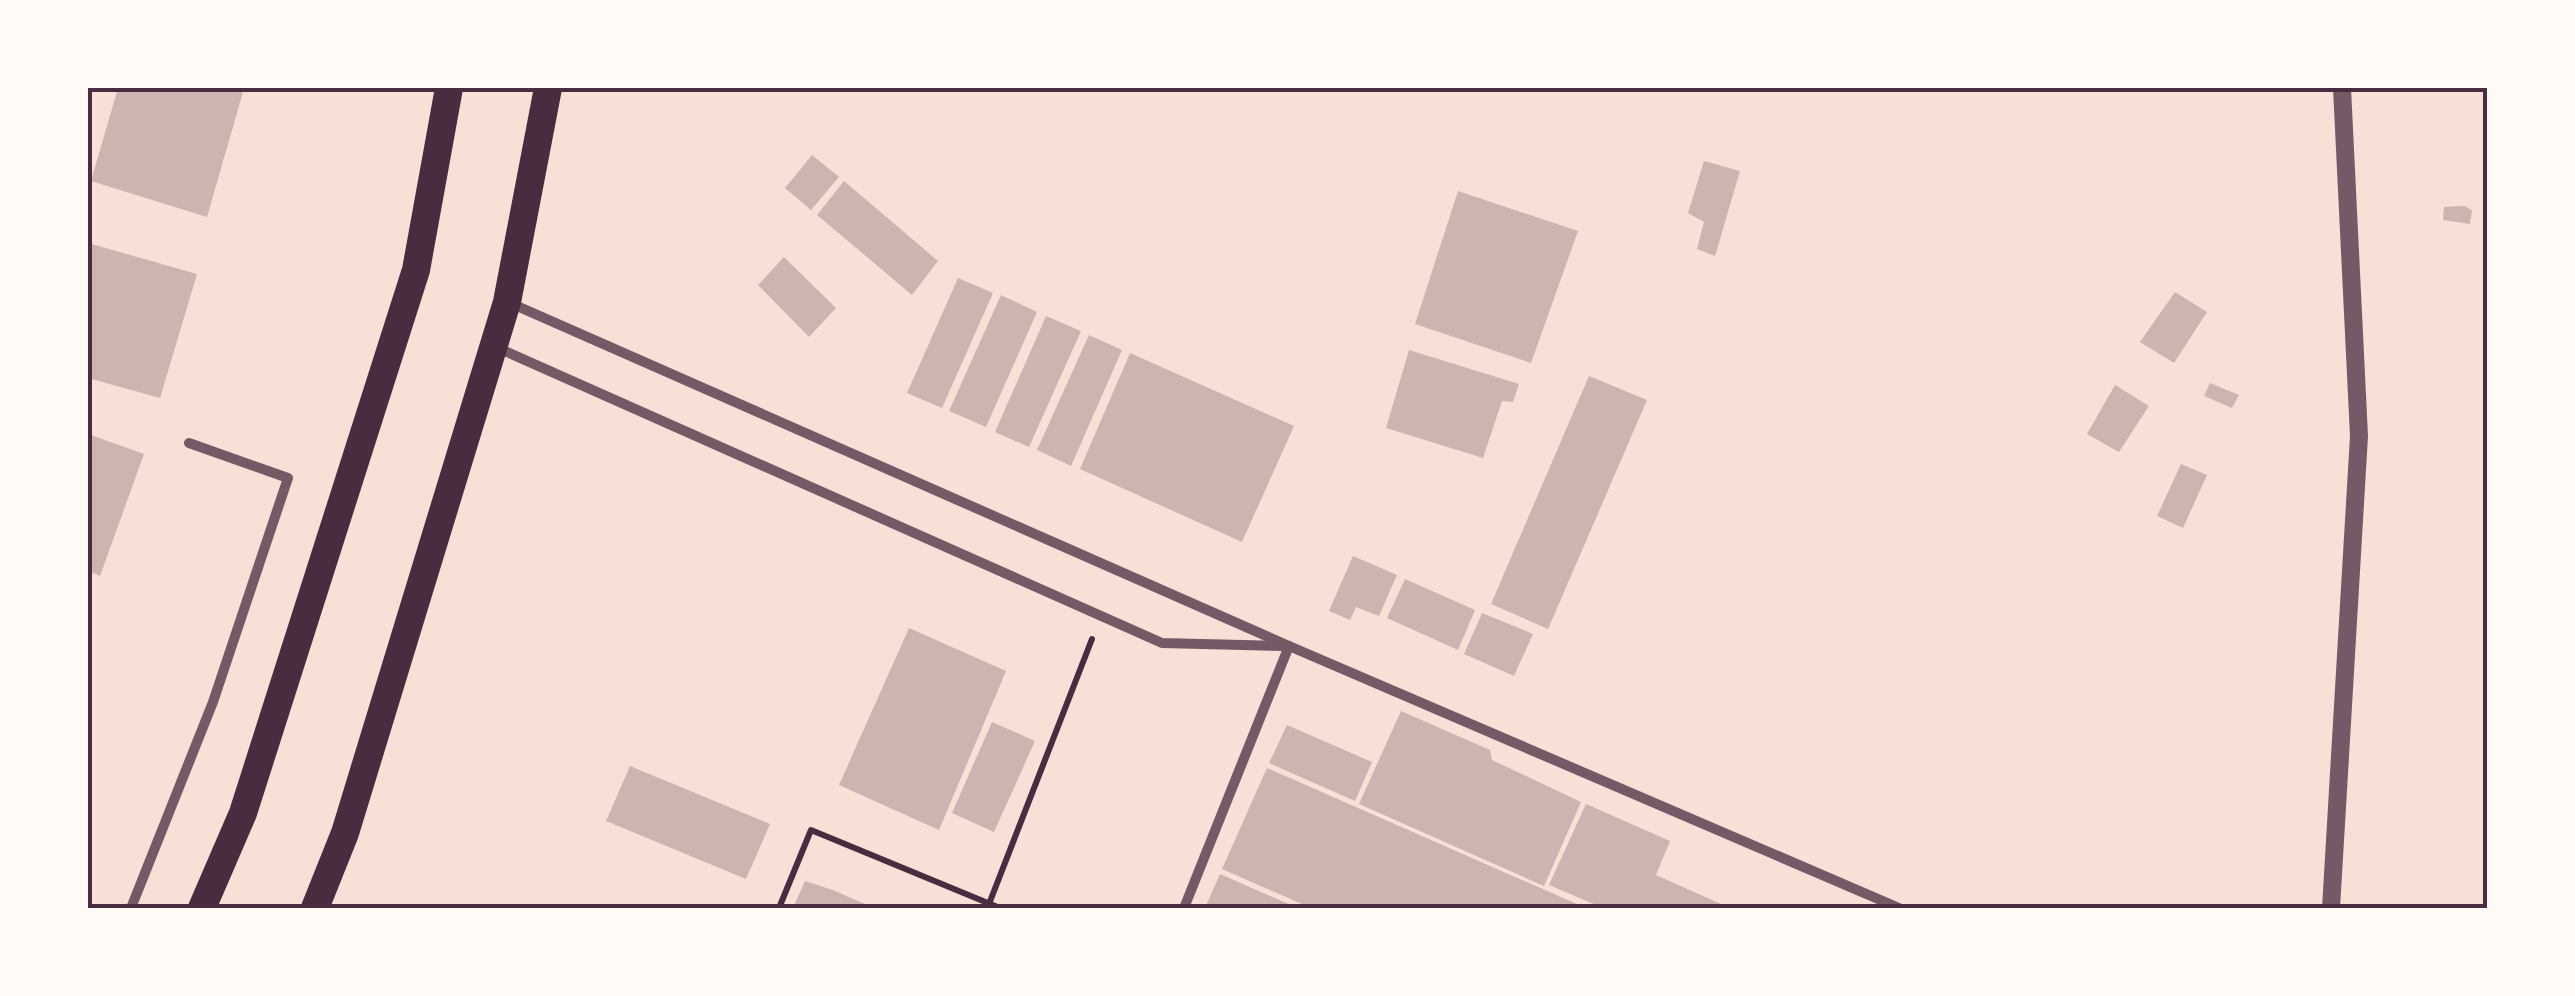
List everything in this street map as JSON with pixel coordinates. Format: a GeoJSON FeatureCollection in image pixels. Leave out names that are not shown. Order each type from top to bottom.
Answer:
{"type":"FeatureCollection","features":[{"type":"Feature","properties":{"kind":"highway"},"geometry":{"type":"LineString","coordinates":[[202,908],[243,813],[416,270],[448,88]]}},
{"type":"Feature","properties":{"kind":"highway"},"geometry":{"type":"LineString","coordinates":[[314,908],[345,833],[507,302],[548,88]]}},
{"type":"Feature","properties":{"kind":"street"},"geometry":{"type":"LineString","coordinates":[[2330,908],[2359,436],[2342,88]]}},
{"type":"Feature","properties":{"kind":"street"},"geometry":{"type":"LineString","coordinates":[[507,302],[1289,646],[1899,908]]}},
{"type":"Feature","properties":{"kind":"street"},"geometry":{"type":"LineString","coordinates":[[494,346],[1162,644],[1289,646]]}},
{"type":"Feature","properties":{"kind":"street"},"geometry":{"type":"LineString","coordinates":[[131,908],[213,702],[288,478],[189,442]]}},
{"type":"Feature","properties":{"kind":"street"},"geometry":{"type":"LineString","coordinates":[[1184,908],[1289,646]]}},
{"type":"Feature","properties":{"kind":"path"},"geometry":{"type":"LineString","coordinates":[[989,904],[1101,616]]}},
{"type":"Feature","properties":{"kind":"path"},"geometry":{"type":"LineString","coordinates":[[779,908],[811,830],[1000,908]]}},
{"type":"Feature","properties":{"kind":"building"},"geometry":{"type":"Polygon","coordinates":[[[118,88],[230,88],[243,92],[207,217],[91,181],[118,88]]]}},
{"type":"Feature","properties":{"kind":"building"},"geometry":{"type":"Polygon","coordinates":[[[812,155],[839,177],[811,210],[785,188],[812,155]]]}},
{"type":"Feature","properties":{"kind":"building"},"geometry":{"type":"Polygon","coordinates":[[[1704,161],[1740,171],[1715,256],[1697,249],[1704,222],[1688,213],[1704,161]]]}},
{"type":"Feature","properties":{"kind":"building"},"geometry":{"type":"Polygon","coordinates":[[[844,181],[938,261],[912,295],[817,215],[844,181]]]}},
{"type":"Feature","properties":{"kind":"building"},"geometry":{"type":"Polygon","coordinates":[[[1458,191],[1578,231],[1531,363],[1415,324],[1458,191]]]}},
{"type":"Feature","properties":{"kind":"building"},"geometry":{"type":"Polygon","coordinates":[[[2464,206],[2472,210],[2470,224],[2443,220],[2444,207],[2464,206]]]}},
{"type":"Feature","properties":{"kind":"building"},"geometry":{"type":"Polygon","coordinates":[[[88,243],[197,274],[160,398],[88,378],[88,243]]]}},
{"type":"Feature","properties":{"kind":"building"},"geometry":{"type":"Polygon","coordinates":[[[784,257],[836,308],[809,337],[758,285],[784,257]]]}},
{"type":"Feature","properties":{"kind":"building"},"geometry":{"type":"Polygon","coordinates":[[[958,278],[993,293],[942,408],[907,393],[958,278]]]}},
{"type":"Feature","properties":{"kind":"building"},"geometry":{"type":"Polygon","coordinates":[[[2175,292],[2207,312],[2174,363],[2140,342],[2175,292]]]}},
{"type":"Feature","properties":{"kind":"building"},"geometry":{"type":"Polygon","coordinates":[[[1001,295],[1037,312],[986,427],[949,411],[1001,295]]]}},
{"type":"Feature","properties":{"kind":"building"},"geometry":{"type":"Polygon","coordinates":[[[1046,316],[1081,331],[1029,447],[995,432],[1046,316]]]}},
{"type":"Feature","properties":{"kind":"building"},"geometry":{"type":"Polygon","coordinates":[[[1089,335],[1122,350],[1071,466],[1037,450],[1089,335]]]}},
{"type":"Feature","properties":{"kind":"building"},"geometry":{"type":"Polygon","coordinates":[[[1409,350],[1519,384],[1513,402],[1502,401],[1483,458],[1386,428],[1409,350]]]}},
{"type":"Feature","properties":{"kind":"building"},"geometry":{"type":"Polygon","coordinates":[[[1130,353],[1294,426],[1242,542],[1080,469],[1130,353]]]}},
{"type":"Feature","properties":{"kind":"building"},"geometry":{"type":"Polygon","coordinates":[[[1589,376],[1647,400],[1548,629],[1491,604],[1589,376]]]}},
{"type":"Feature","properties":{"kind":"building"},"geometry":{"type":"Polygon","coordinates":[[[2210,383],[2239,395],[2232,408],[2204,396],[2210,383]]]}},
{"type":"Feature","properties":{"kind":"building"},"geometry":{"type":"Polygon","coordinates":[[[2115,385],[2149,406],[2119,452],[2087,434],[2115,385]]]}},
{"type":"Feature","properties":{"kind":"building"},"geometry":{"type":"Polygon","coordinates":[[[88,434],[144,454],[100,576],[88,571],[88,434]]]}},
{"type":"Feature","properties":{"kind":"building"},"geometry":{"type":"Polygon","coordinates":[[[2181,464],[2207,475],[2183,528],[2157,516],[2181,464]]]}},
{"type":"Feature","properties":{"kind":"building"},"geometry":{"type":"Polygon","coordinates":[[[1353,556],[1397,575],[1379,616],[1356,607],[1350,620],[1329,611],[1353,556]]]}},
{"type":"Feature","properties":{"kind":"building"},"geometry":{"type":"Polygon","coordinates":[[[1405,579],[1475,610],[1458,650],[1387,618],[1405,579]]]}},
{"type":"Feature","properties":{"kind":"building"},"geometry":{"type":"Polygon","coordinates":[[[1482,613],[1533,634],[1514,676],[1464,654],[1482,613]]]}},
{"type":"Feature","properties":{"kind":"building"},"geometry":{"type":"Polygon","coordinates":[[[909,628],[1006,671],[939,830],[839,785],[909,628]]]}},
{"type":"Feature","properties":{"kind":"building"},"geometry":{"type":"Polygon","coordinates":[[[1401,711],[1490,750],[1492,760],[1581,802],[1544,886],[1359,804],[1401,711]]]}},
{"type":"Feature","properties":{"kind":"building"},"geometry":{"type":"Polygon","coordinates":[[[992,722],[1035,741],[994,832],[952,813],[992,722]]]}},
{"type":"Feature","properties":{"kind":"building"},"geometry":{"type":"Polygon","coordinates":[[[1287,725],[1372,762],[1355,801],[1269,763],[1287,725]]]}},
{"type":"Feature","properties":{"kind":"building"},"geometry":{"type":"Polygon","coordinates":[[[630,766],[770,824],[746,879],[606,821],[630,766]]]}},
{"type":"Feature","properties":{"kind":"building"},"geometry":{"type":"Polygon","coordinates":[[[1267,768],[1586,908],[1311,908],[1222,869],[1267,768]]]}},
{"type":"Feature","properties":{"kind":"building"},"geometry":{"type":"Polygon","coordinates":[[[1586,804],[1670,841],[1656,875],[1730,908],[1603,908],[1549,885],[1586,804]]]}},
{"type":"Feature","properties":{"kind":"building"},"geometry":{"type":"Polygon","coordinates":[[[1220,874],[1298,908],[1205,908],[1220,874]]]}},
{"type":"Feature","properties":{"kind":"building"},"geometry":{"type":"Polygon","coordinates":[[[805,881],[833,890],[874,908],[793,908],[805,881]]]}}]}
